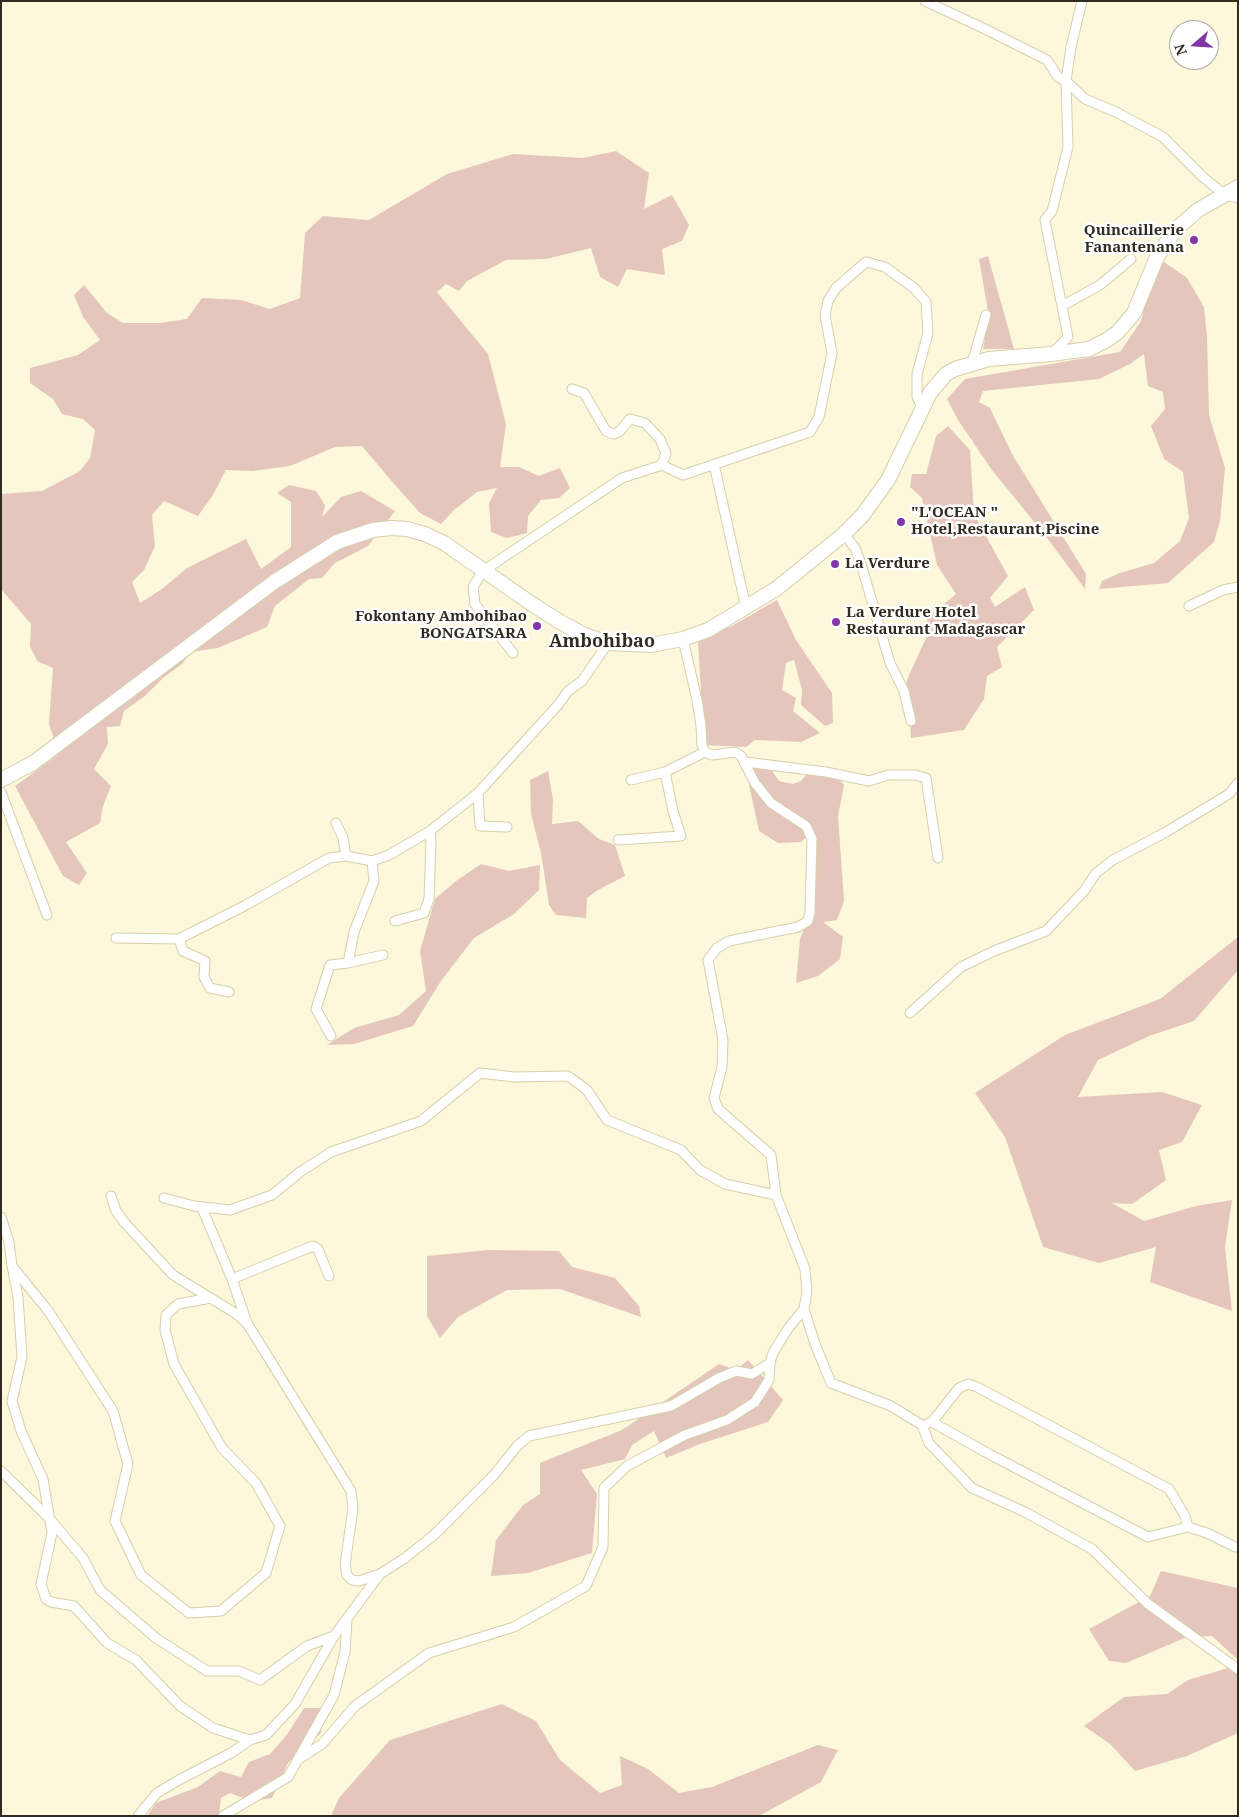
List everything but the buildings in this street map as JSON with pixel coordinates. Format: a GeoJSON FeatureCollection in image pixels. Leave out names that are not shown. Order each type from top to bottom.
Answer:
{"type":"FeatureCollection","features":[{"type":"Feature","properties":{"kind":"main road"},"geometry":{"type":"LineString","coordinates":[[1,780],[33,763],[274,582],[337,542],[373,530],[407,528],[426,534],[444,543],[560,622],[585,635],[608,643],[651,645],[683,639],[708,630],[776,589],[844,534],[862,516],[888,480],[930,393],[946,374],[955,368],[972,363],[1089,349],[1105,341],[1117,333],[1134,313],[1157,257],[1175,230],[1198,210],[1231,196],[1238,187]]}},
{"type":"Feature","properties":{"kind":"street"},"geometry":{"type":"LineString","coordinates":[[925,1],[1047,60],[1058,77],[1066,81],[1085,99],[1116,112],[1163,136],[1204,178],[1231,196]]}},
{"type":"Feature","properties":{"kind":"street"},"geometry":{"type":"LineString","coordinates":[[1051,354],[1068,337],[1045,220],[1052,211],[1068,147],[1066,81],[1071,47],[1082,1]]}},
{"type":"Feature","properties":{"kind":"street"},"geometry":{"type":"LineString","coordinates":[[1062,306],[1100,285],[1131,259]]}},
{"type":"Feature","properties":{"kind":"street"},"geometry":{"type":"LineString","coordinates":[[513,653],[474,604],[473,587],[483,571],[622,478],[662,465],[683,475],[810,432],[819,417],[832,353],[825,315],[828,301],[836,288],[866,262],[885,267],[914,288],[926,302],[928,333],[917,374],[917,397],[922,407]]}},
{"type":"Feature","properties":{"kind":"street"},"geometry":{"type":"LineString","coordinates":[[972,363],[986,314]]}},
{"type":"Feature","properties":{"kind":"street"},"geometry":{"type":"LineString","coordinates":[[572,389],[584,393],[606,431],[613,434],[619,432],[630,419],[645,423],[660,439],[666,453],[662,465]]}},
{"type":"Feature","properties":{"kind":"street"},"geometry":{"type":"LineString","coordinates":[[714,464],[746,608]]}},
{"type":"Feature","properties":{"kind":"street"},"geometry":{"type":"LineString","coordinates":[[844,534],[855,548],[861,564],[890,663],[904,691],[911,721]]}},
{"type":"Feature","properties":{"kind":"street"},"geometry":{"type":"LineString","coordinates":[[1189,606],[1223,590],[1238,587]]}},
{"type":"Feature","properties":{"kind":"street"},"geometry":{"type":"LineString","coordinates":[[683,639],[697,700],[702,746],[705,752]]}},
{"type":"Feature","properties":{"kind":"street"},"geometry":{"type":"LineString","coordinates":[[116,938],[179,939],[246,905],[328,858],[346,856],[372,860],[389,856],[430,831],[478,793],[553,711],[568,691],[582,681],[608,643]]}},
{"type":"Feature","properties":{"kind":"street"},"geometry":{"type":"LineString","coordinates":[[299,1759],[322,1744],[355,1706],[429,1653],[514,1627],[586,1586],[602,1547],[604,1488],[627,1466],[685,1435],[727,1420],[755,1402],[769,1380],[770,1363],[773,1353],[804,1309],[807,1292],[805,1269],[776,1195],[771,1155],[718,1109],[714,1098],[722,1067],[723,1040],[708,960],[717,948],[729,941],[798,927],[808,921],[810,913],[812,839],[806,826],[771,803],[756,783],[741,756],[735,752],[712,754],[705,752],[665,772],[631,780]]}},
{"type":"Feature","properties":{"kind":"street"},"geometry":{"type":"LineString","coordinates":[[745,762],[826,772],[869,781],[888,775],[915,775],[926,778],[938,858]]}},
{"type":"Feature","properties":{"kind":"street"},"geometry":{"type":"LineString","coordinates":[[618,840],[681,836],[673,811],[665,772]]}},
{"type":"Feature","properties":{"kind":"street"},"geometry":{"type":"LineString","coordinates":[[910,1014],[961,967],[1046,930],[1084,891],[1096,873],[1114,860],[1166,832],[1228,794],[1238,783]]}},
{"type":"Feature","properties":{"kind":"street"},"geometry":{"type":"LineString","coordinates":[[1,792],[47,915]]}},
{"type":"Feature","properties":{"kind":"street"},"geometry":{"type":"LineString","coordinates":[[478,793],[480,826],[507,827]]}},
{"type":"Feature","properties":{"kind":"street"},"geometry":{"type":"LineString","coordinates":[[336,823],[343,838],[346,856]]}},
{"type":"Feature","properties":{"kind":"street"},"geometry":{"type":"LineString","coordinates":[[396,921],[424,913],[427,906],[430,880],[430,831]]}},
{"type":"Feature","properties":{"kind":"street"},"geometry":{"type":"LineString","coordinates":[[348,963],[354,932],[374,881],[372,860]]}},
{"type":"Feature","properties":{"kind":"street"},"geometry":{"type":"LineString","coordinates":[[179,939],[183,951],[204,961],[204,977],[210,988],[229,992]]}},
{"type":"Feature","properties":{"kind":"street"},"geometry":{"type":"LineString","coordinates":[[331,1036],[316,1009],[330,965],[383,955]]}},
{"type":"Feature","properties":{"kind":"street"},"geometry":{"type":"LineString","coordinates":[[164,1198],[202,1208],[230,1210],[272,1194],[300,1172],[331,1152],[421,1121],[480,1073],[514,1077],[568,1076],[587,1090],[607,1120],[681,1150],[700,1170],[724,1184],[776,1195]]}},
{"type":"Feature","properties":{"kind":"street"},"geometry":{"type":"LineString","coordinates":[[111,1196],[116,1211],[124,1222],[174,1275],[235,1313],[247,1323]]}},
{"type":"Feature","properties":{"kind":"street"},"geometry":{"type":"LineString","coordinates":[[202,1208],[232,1279],[247,1323],[351,1490],[353,1508],[346,1555],[347,1575],[352,1580],[359,1581],[380,1574],[405,1558],[434,1535],[494,1475],[518,1445],[529,1436],[672,1406],[736,1370],[752,1374],[770,1363]]}},
{"type":"Feature","properties":{"kind":"street"},"geometry":{"type":"LineString","coordinates":[[1,1217],[10,1242],[18,1297],[22,1357],[12,1401],[21,1431],[43,1479],[52,1533],[41,1584],[46,1599],[74,1606],[107,1643],[136,1660],[180,1706],[213,1728],[250,1740]]}},
{"type":"Feature","properties":{"kind":"street"},"geometry":{"type":"LineString","coordinates":[[232,1279],[313,1246],[318,1249],[329,1276]]}},
{"type":"Feature","properties":{"kind":"street"},"geometry":{"type":"LineString","coordinates":[[12,1266],[49,1312],[113,1411],[128,1464],[115,1521],[141,1575],[189,1613],[221,1611],[266,1573],[280,1526],[256,1483],[222,1448],[174,1364],[165,1330],[166,1315],[178,1304],[211,1298]]}},
{"type":"Feature","properties":{"kind":"street"},"geometry":{"type":"LineString","coordinates":[[804,1309],[815,1344],[831,1383],[891,1406],[922,1425],[929,1443],[972,1488],[1025,1512],[1092,1549],[1148,1604],[1238,1669]]}},
{"type":"Feature","properties":{"kind":"street"},"geometry":{"type":"LineString","coordinates":[[922,1425],[932,1422],[959,1388],[968,1384],[977,1387],[1169,1489],[1185,1516],[1188,1527]]}},
{"type":"Feature","properties":{"kind":"street"},"geometry":{"type":"LineString","coordinates":[[932,1422],[1048,1486],[1148,1537],[1188,1527],[1207,1533],[1235,1547]]}},
{"type":"Feature","properties":{"kind":"street"},"geometry":{"type":"LineString","coordinates":[[1,1471],[49,1518],[83,1558],[100,1590],[156,1638],[207,1671],[239,1671],[260,1680],[307,1646],[334,1636]]}},
{"type":"Feature","properties":{"kind":"street"},"geometry":{"type":"LineString","coordinates":[[138,1816],[157,1793],[231,1753],[250,1740],[266,1735],[295,1704],[334,1636],[380,1574]]}},
{"type":"Feature","properties":{"kind":"street"},"geometry":{"type":"LineString","coordinates":[[222,1816],[288,1776],[299,1759],[334,1695],[345,1652],[347,1619]]}},
{"type":"Feature","properties":{"kind":"shaded area"},"geometry":{"type":"Polygon","coordinates":[[[616,151],[649,173],[644,209],[672,195],[689,225],[682,241],[662,249],[665,275],[627,269],[618,287],[600,277],[591,248],[546,259],[506,260],[467,281],[459,291],[446,284],[437,292],[488,354],[506,424],[500,467],[519,467],[539,476],[560,468],[570,488],[559,498],[541,500],[528,516],[527,533],[507,538],[491,532],[489,503],[497,488],[477,492],[454,510],[441,524],[420,513],[362,446],[335,447],[290,466],[253,471],[226,470],[213,495],[198,516],[164,501],[152,515],[155,546],[144,570],[132,582],[140,603],[162,589],[187,568],[246,539],[261,569],[291,547],[291,502],[277,493],[289,485],[316,491],[325,505],[322,517],[341,497],[361,491],[395,511],[368,546],[335,563],[322,578],[309,579],[275,606],[267,627],[218,648],[191,652],[182,664],[163,678],[145,696],[124,711],[120,726],[107,727],[108,744],[94,769],[111,786],[103,806],[100,823],[66,842],[87,873],[79,885],[63,876],[15,786],[59,754],[49,724],[53,668],[37,661],[30,646],[31,624],[1,589],[1,494],[42,491],[80,471],[90,458],[95,430],[83,419],[62,414],[53,399],[30,383],[30,368],[78,355],[100,340],[83,317],[74,295],[84,285],[107,313],[123,323],[160,323],[187,319],[202,298],[241,300],[270,309],[300,298],[305,233],[323,216],[369,220],[447,174],[513,154],[583,158],[616,151]]]}},
{"type":"Feature","properties":{"kind":"shaded area"},"geometry":{"type":"Polygon","coordinates":[[[988,256],[1014,349],[983,349],[989,317],[979,259],[988,256]]]}},
{"type":"Feature","properties":{"kind":"shaded area"},"geometry":{"type":"Polygon","coordinates":[[[1157,257],[1187,278],[1204,307],[1207,336],[1209,415],[1225,468],[1220,521],[1214,542],[1168,583],[1099,589],[1102,581],[1120,573],[1154,563],[1180,541],[1189,518],[1183,472],[1164,459],[1151,426],[1165,409],[1163,392],[1148,386],[1144,354],[1130,364],[1099,379],[983,391],[979,402],[990,408],[1012,454],[1086,574],[1085,589],[1044,534],[992,470],[958,420],[947,399],[965,379],[1120,352],[1141,321],[1157,257]]]}},
{"type":"Feature","properties":{"kind":"shaded area"},"geometry":{"type":"Polygon","coordinates":[[[948,426],[970,450],[974,514],[1008,576],[990,598],[995,607],[1025,587],[1034,610],[997,647],[1002,667],[987,676],[984,699],[964,730],[911,738],[910,716],[904,691],[909,675],[927,636],[927,618],[956,594],[937,565],[922,498],[910,487],[912,474],[926,474],[936,436],[948,426]]]}},
{"type":"Feature","properties":{"kind":"shaded area"},"geometry":{"type":"Polygon","coordinates":[[[777,600],[796,640],[832,693],[833,723],[825,726],[801,705],[802,690],[794,660],[786,663],[782,690],[796,698],[793,711],[820,733],[801,742],[755,740],[746,747],[704,745],[698,642],[714,631],[730,627],[777,600]]]}},
{"type":"Feature","properties":{"kind":"shaded area"},"geometry":{"type":"Polygon","coordinates":[[[755,761],[770,768],[779,781],[793,784],[801,781],[806,775],[833,771],[844,785],[838,816],[844,901],[837,920],[823,922],[843,937],[840,959],[818,976],[796,983],[800,939],[808,919],[813,831],[801,842],[778,843],[759,831],[749,785],[755,761]]]}},
{"type":"Feature","properties":{"kind":"shaded area"},"geometry":{"type":"Polygon","coordinates":[[[548,771],[553,800],[552,824],[578,821],[599,839],[615,845],[625,876],[587,898],[586,918],[556,915],[549,905],[541,853],[531,814],[530,780],[548,771]]]}},
{"type":"Feature","properties":{"kind":"shaded area"},"geometry":{"type":"Polygon","coordinates":[[[481,864],[509,871],[540,865],[539,890],[514,914],[474,938],[441,981],[413,1026],[354,1044],[327,1045],[354,1028],[399,1015],[426,991],[420,951],[435,899],[456,881],[481,864]]]}},
{"type":"Feature","properties":{"kind":"shaded area"},"geometry":{"type":"Polygon","coordinates":[[[1238,937],[1238,970],[1194,1021],[1149,1036],[1098,1060],[1078,1097],[1162,1092],[1202,1105],[1182,1142],[1159,1150],[1166,1180],[1132,1204],[1112,1203],[1144,1221],[1196,1206],[1232,1200],[1225,1247],[1232,1311],[1150,1282],[1156,1247],[1099,1263],[1043,1247],[1005,1137],[975,1093],[1065,1035],[1160,999],[1238,937]]]}},
{"type":"Feature","properties":{"kind":"shaded area"},"geometry":{"type":"Polygon","coordinates":[[[489,1250],[559,1251],[572,1267],[615,1278],[639,1306],[641,1317],[560,1289],[507,1290],[458,1317],[440,1338],[427,1316],[427,1256],[489,1250]]]}},
{"type":"Feature","properties":{"kind":"shaded area"},"geometry":{"type":"Polygon","coordinates":[[[748,1360],[783,1400],[768,1422],[700,1444],[666,1458],[654,1431],[632,1445],[625,1459],[581,1470],[597,1494],[592,1553],[528,1573],[491,1576],[496,1540],[523,1505],[540,1494],[540,1463],[622,1430],[719,1364],[736,1370],[748,1360]]]}},
{"type":"Feature","properties":{"kind":"shaded area"},"geometry":{"type":"Polygon","coordinates":[[[1161,1571],[1238,1588],[1238,1660],[1212,1636],[1187,1637],[1126,1663],[1109,1661],[1089,1629],[1150,1596],[1161,1571]]]}},
{"type":"Feature","properties":{"kind":"shaded area"},"geometry":{"type":"Polygon","coordinates":[[[1238,1665],[1238,1733],[1187,1756],[1135,1771],[1110,1744],[1084,1726],[1124,1697],[1167,1694],[1188,1680],[1238,1665]]]}},
{"type":"Feature","properties":{"kind":"shaded area"},"geometry":{"type":"Polygon","coordinates":[[[502,1704],[536,1721],[560,1760],[600,1793],[622,1785],[620,1756],[648,1769],[679,1793],[712,1787],[818,1745],[838,1750],[821,1782],[759,1816],[331,1816],[339,1798],[390,1740],[502,1704]]]}},
{"type":"Feature","properties":{"kind":"shaded area"},"geometry":{"type":"Polygon","coordinates":[[[304,1708],[323,1708],[321,1733],[288,1763],[272,1798],[251,1801],[230,1793],[221,1798],[219,1816],[147,1816],[156,1803],[198,1787],[220,1771],[241,1777],[249,1762],[270,1754],[286,1736],[304,1708]]]}},
{"type":"Feature","properties":{"kind":"place","name":"Quincaillerie Fanantenana"},"geometry":{"type":"Point","coordinates":[1194,240]}},
{"type":"Feature","properties":{"kind":"place","name":"\"L'OCEAN \" Hotel,Restaurant,Piscine"},"geometry":{"type":"Point","coordinates":[901,522]}},
{"type":"Feature","properties":{"kind":"place","name":"La Verdure"},"geometry":{"type":"Point","coordinates":[835,564]}},
{"type":"Feature","properties":{"kind":"place","name":"La Verdure Hotel Restaurant Madagascar"},"geometry":{"type":"Point","coordinates":[836,622]}},
{"type":"Feature","properties":{"kind":"place","name":"Fokontany Ambohibao BONGATSARA"},"geometry":{"type":"Point","coordinates":[537,626]}},
{"type":"Feature","properties":{"kind":"district","name":"Ambohibao"},"geometry":{"type":"Point","coordinates":[602,642]}}]}
